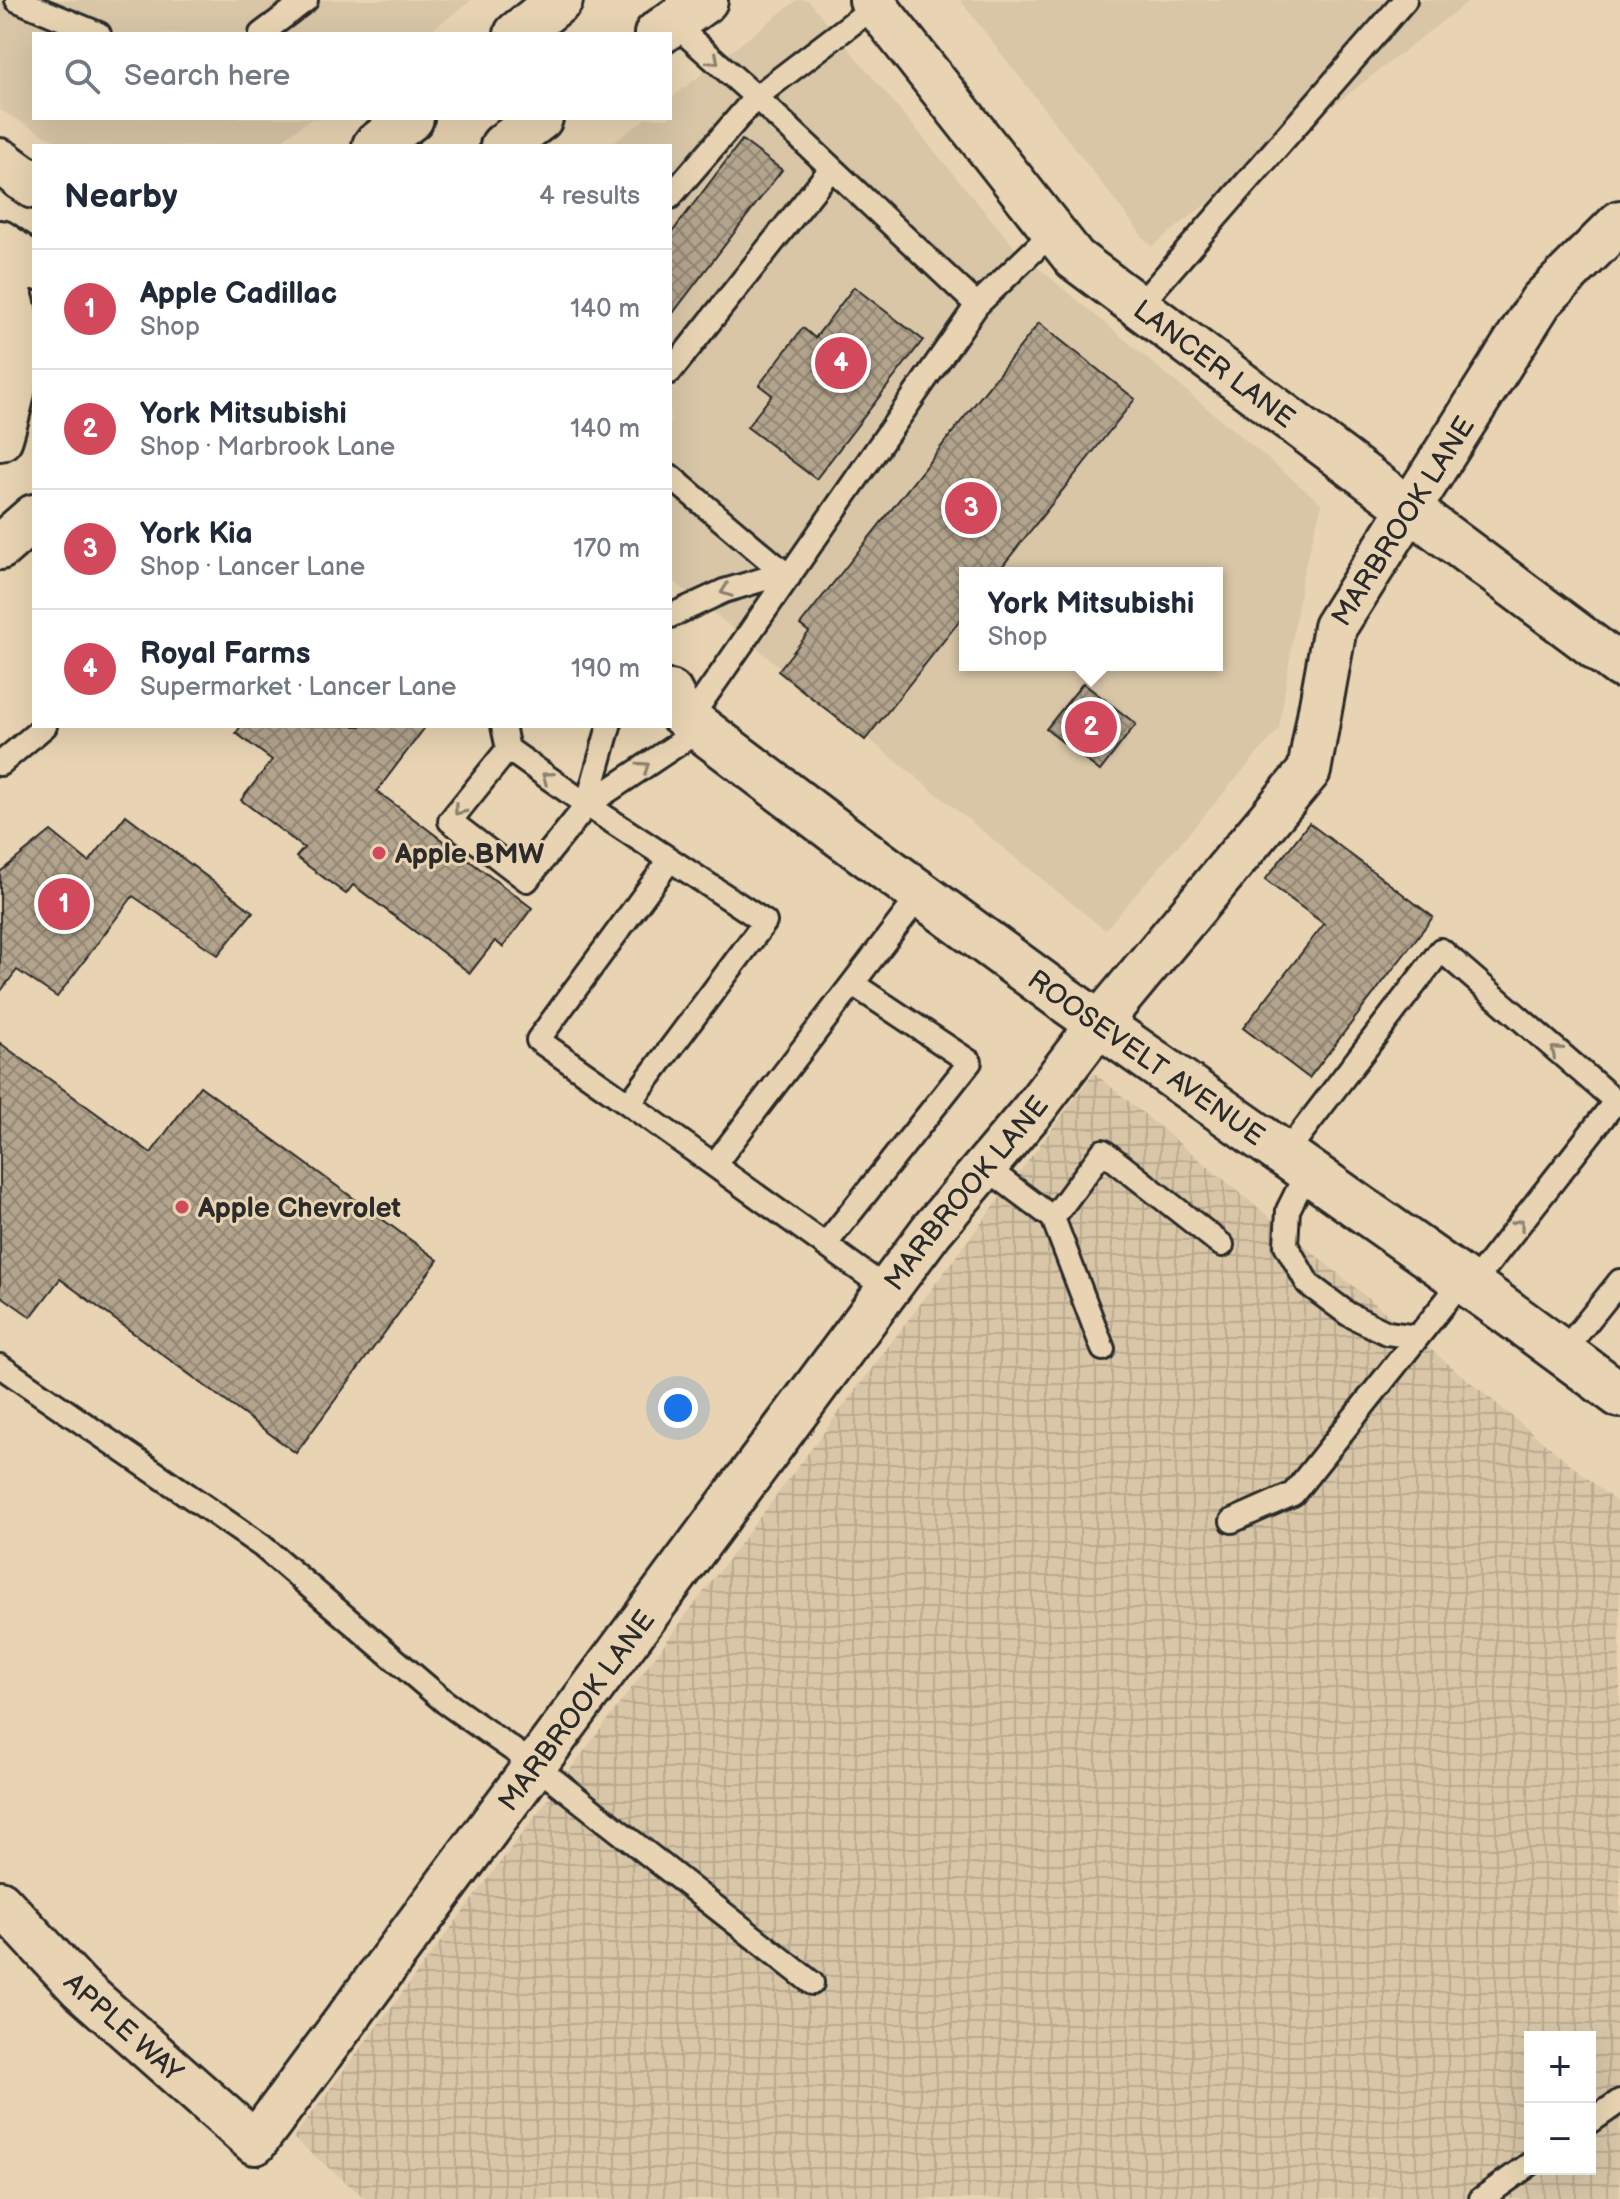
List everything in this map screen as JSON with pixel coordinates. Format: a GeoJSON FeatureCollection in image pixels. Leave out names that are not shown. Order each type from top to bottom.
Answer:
{"type":"FeatureCollection","features":[{"type":"Feature","properties":{"kind":"main road"},"geometry":{"type":"LineString","coordinates":[[520,32],[560,0]]}},
{"type":"Feature","properties":{"kind":"main road"},"geometry":{"type":"LineString","coordinates":[[378,144],[408,120]]}},
{"type":"Feature","properties":{"kind":"main road"},"geometry":{"type":"LineString","coordinates":[[506,144],[537,120]]}},
{"type":"Feature","properties":{"kind":"main road"},"geometry":{"type":"LineString","coordinates":[[0,243],[32,266]]}},
{"type":"Feature","properties":{"kind":"main road"},"geometry":{"type":"LineString","coordinates":[[0,271],[15,315],[18,345],[16,385],[0,438]]}},
{"type":"Feature","properties":{"kind":"main road"},"geometry":{"type":"LineString","coordinates":[[0,446],[32,421]]}},
{"type":"Feature","properties":{"kind":"main road"},"geometry":{"type":"LineString","coordinates":[[0,547],[32,519]]}},
{"type":"Feature","properties":{"kind":"main road","name":"ROOSEVELT AVENUE"},"geometry":{"type":"LineString","coordinates":[[682,713],[921,894],[1620,1395]]}},
{"type":"Feature","properties":{"kind":"street","name":"LANCER LANE"},"geometry":{"type":"LineString","coordinates":[[873,3],[1075,259],[1620,666]]}},
{"type":"Feature","properties":{"kind":"street","name":"MARBROOK LANE"},"geometry":{"type":"LineString","coordinates":[[255,2143],[931,1231],[1309,771],[1335,627],[1541,301],[1620,222]]}},
{"type":"Feature","properties":{"kind":"street","name":"APPLE WAY"},"geometry":{"type":"LineString","coordinates":[[0,1902],[80,1988],[255,2143]]}},
{"type":"Feature","properties":{"kind":"lane"},"geometry":{"type":"LineString","coordinates":[[17,0],[94,32]]}},
{"type":"Feature","properties":{"kind":"lane"},"geometry":{"type":"LineString","coordinates":[[264,32],[306,0]]}},
{"type":"Feature","properties":{"kind":"lane"},"geometry":{"type":"LineString","coordinates":[[1139,306],[1405,0]]}},
{"type":"Feature","properties":{"kind":"lane"},"geometry":{"type":"LineString","coordinates":[[672,195],[756,97],[873,3]]}},
{"type":"Feature","properties":{"kind":"lane"},"geometry":{"type":"LineString","coordinates":[[678,19],[830,170],[977,305]]}},
{"type":"Feature","properties":{"kind":"lane"},"geometry":{"type":"LineString","coordinates":[[672,369],[830,170]]}},
{"type":"Feature","properties":{"kind":"lane"},"geometry":{"type":"LineString","coordinates":[[682,713],[787,575],[977,305],[1053,232]]}},
{"type":"Feature","properties":{"kind":"lane"},"geometry":{"type":"LineString","coordinates":[[672,478],[787,575]]}},
{"type":"Feature","properties":{"kind":"lane"},"geometry":{"type":"LineString","coordinates":[[672,615],[724,591],[787,575]]}},
{"type":"Feature","properties":{"kind":"lane"},"geometry":{"type":"LineString","coordinates":[[0,764],[43,728]]}},
{"type":"Feature","properties":{"kind":"lane"},"geometry":{"type":"LineString","coordinates":[[503,728],[508,749],[765,922],[629,1104]]}},
{"type":"Feature","properties":{"kind":"lane"},"geometry":{"type":"LineString","coordinates":[[587,805],[608,728]]}},
{"type":"Feature","properties":{"kind":"lane"},"geometry":{"type":"LineString","coordinates":[[508,749],[450,821],[527,880],[587,805],[667,728]]}},
{"type":"Feature","properties":{"kind":"lane"},"geometry":{"type":"LineString","coordinates":[[670,860],[538,1040],[888,1290]]}},
{"type":"Feature","properties":{"kind":"lane"},"geometry":{"type":"LineString","coordinates":[[714,1165],[921,894]]}},
{"type":"Feature","properties":{"kind":"lane"},"geometry":{"type":"LineString","coordinates":[[1232,1521],[1293,1494],[1417,1337],[1467,1283],[1618,1104],[1441,950],[1297,1162],[1288,1210],[1286,1245],[1308,1284],[1348,1314],[1387,1333],[1417,1337]]}},
{"type":"Feature","properties":{"kind":"lane"},"geometry":{"type":"LineString","coordinates":[[825,1245],[970,1062],[853,984]]}},
{"type":"Feature","properties":{"kind":"lane"},"geometry":{"type":"LineString","coordinates":[[1053,1218],[1103,1151],[1222,1245]]}},
{"type":"Feature","properties":{"kind":"lane"},"geometry":{"type":"LineString","coordinates":[[985,1167],[1053,1218],[1103,1349]]}},
{"type":"Feature","properties":{"kind":"lane"},"geometry":{"type":"LineString","coordinates":[[1563,1352],[1620,1281]]}},
{"type":"Feature","properties":{"kind":"lane"},"geometry":{"type":"LineString","coordinates":[[0,1366],[262,1546],[445,1702],[536,1766],[812,1983]]}},
{"type":"Feature","properties":{"kind":"lane"},"geometry":{"type":"LineString","coordinates":[[1596,2118],[1620,2101]]}},
{"type":"Feature","properties":{"kind":"lane"},"geometry":{"type":"LineString","coordinates":[[1481,2199],[1524,2168]]}},
{"type":"Feature","properties":{"kind":"shaded area"},"geometry":{"type":"Polygon","coordinates":[[[0,0],[472,0],[429,32],[32,32],[32,120],[309,120],[277,144],[61,144],[0,110],[0,0]]]}},
{"type":"Feature","properties":{"kind":"shaded area"},"geometry":{"type":"Polygon","coordinates":[[[797,0],[808,0],[1017,250],[1322,504],[1302,577],[1279,729],[1105,930],[672,580],[672,144],[613,144],[643,120],[672,120],[672,97],[797,0]]]}},
{"type":"Feature","properties":{"kind":"shaded area"},"geometry":{"type":"Polygon","coordinates":[[[960,0],[1470,0],[1151,247],[960,0]]]}},
{"type":"Feature","properties":{"kind":"shaded area"},"geometry":{"type":"Polygon","coordinates":[[[1094,1073],[1620,1505],[1620,2199],[366,2199],[293,2138],[1094,1073]]]}},
{"type":"Feature","properties":{"kind":"building"},"geometry":{"type":"Polygon","coordinates":[[[742,140],[782,170],[672,314],[672,232],[742,140]]]}},
{"type":"Feature","properties":{"kind":"building"},"geometry":{"type":"Polygon","coordinates":[[[854,287],[923,340],[816,479],[747,427],[772,395],[759,385],[803,328],[815,338],[854,287]]]}},
{"type":"Feature","properties":{"kind":"building"},"geometry":{"type":"Polygon","coordinates":[[[1039,323],[1135,399],[1002,567],[959,567],[959,622],[865,740],[778,671],[809,632],[800,625],[1039,323]]]}},
{"type":"Feature","properties":{"kind":"building"},"geometry":{"type":"Polygon","coordinates":[[[1083,683],[1136,724],[1100,771],[1046,729],[1083,683]]]}},
{"type":"Feature","properties":{"kind":"building","name":"Apple BMW"},"geometry":{"type":"Polygon","coordinates":[[[240,728],[424,728],[377,791],[532,908],[503,947],[495,941],[470,973],[353,885],[346,894],[296,857],[304,848],[241,800],[272,760],[236,733],[240,728]]]}},
{"type":"Feature","properties":{"kind":"building"},"geometry":{"type":"Polygon","coordinates":[[[126,815],[253,912],[218,955],[133,896],[57,997],[17,970],[0,992],[0,872],[51,831],[89,862],[126,815]]]}},
{"type":"Feature","properties":{"kind":"building"},"geometry":{"type":"Polygon","coordinates":[[[1309,823],[1433,917],[1309,1078],[1243,1028],[1324,924],[1265,880],[1309,823]]]}},
{"type":"Feature","properties":{"kind":"building","name":"Apple Chevrolet"},"geometry":{"type":"Polygon","coordinates":[[[0,1043],[151,1153],[200,1086],[438,1260],[296,1453],[60,1279],[31,1317],[0,1295],[0,1043]]]}},
{"type":"Feature","properties":{"kind":"place","name":"Royal Farms"},"geometry":{"type":"Point","coordinates":[841,363]}},
{"type":"Feature","properties":{"kind":"place","name":"York Kia"},"geometry":{"type":"Point","coordinates":[971,508]}},
{"type":"Feature","properties":{"kind":"place","name":"York Mitsubishi"},"geometry":{"type":"Point","coordinates":[1091,727]}},
{"type":"Feature","properties":{"kind":"place","name":"Apple BMW"},"geometry":{"type":"Point","coordinates":[379,853]}},
{"type":"Feature","properties":{"kind":"place","name":"Apple Cadillac"},"geometry":{"type":"Point","coordinates":[64,904]}},
{"type":"Feature","properties":{"kind":"place","name":"Apple Chevrolet"},"geometry":{"type":"Point","coordinates":[182,1207]}}]}
